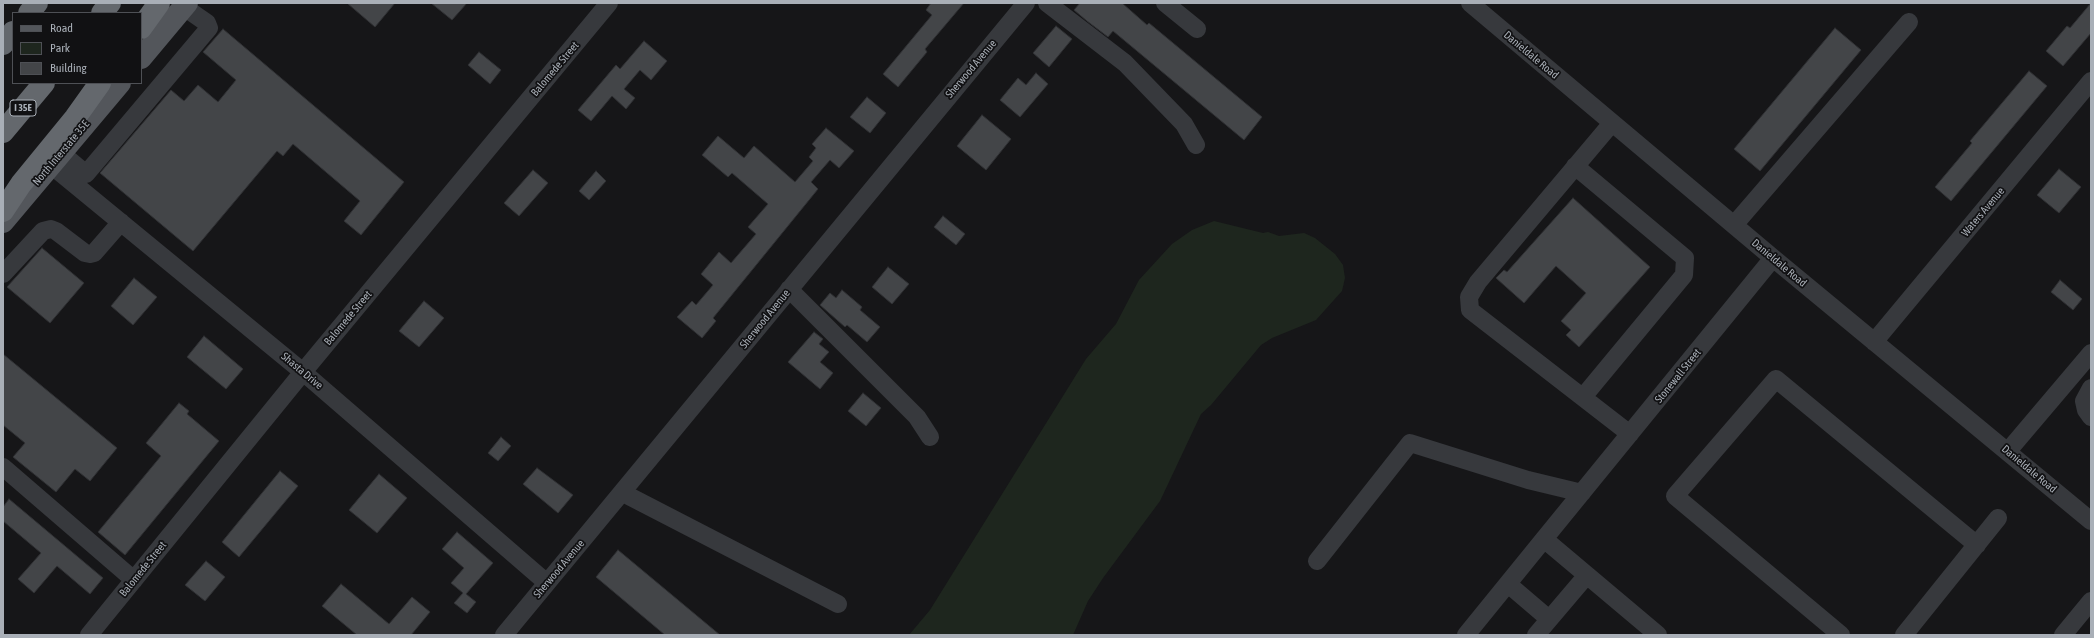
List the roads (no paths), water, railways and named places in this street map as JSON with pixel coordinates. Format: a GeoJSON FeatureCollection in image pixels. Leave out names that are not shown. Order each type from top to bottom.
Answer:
{"type":"FeatureCollection","features":[{"type":"Feature","properties":{"kind":"highway"},"geometry":{"type":"LineString","coordinates":[[30,12],[37,3]]}},
{"type":"Feature","properties":{"kind":"highway"},"geometry":{"type":"LineString","coordinates":[[103,12],[110,3]]}},
{"type":"Feature","properties":{"kind":"highway"},"geometry":{"type":"LineString","coordinates":[[142,27],[160,3]]}},
{"type":"Feature","properties":{"kind":"highway"},"geometry":{"type":"LineString","coordinates":[[3,44],[12,33]]}},
{"type":"Feature","properties":{"kind":"highway","name":"I 35E"},"geometry":{"type":"LineString","coordinates":[[3,132],[43,84]]}},
{"type":"Feature","properties":{"kind":"highway"},"geometry":{"type":"LineString","coordinates":[[3,211],[21,184],[75,118],[99,84]]}},
{"type":"Feature","properties":{"kind":"main road"},"geometry":{"type":"LineString","coordinates":[[142,57],[185,5]]}},
{"type":"Feature","properties":{"kind":"main road","name":"North Interstate 35E"},"geometry":{"type":"LineString","coordinates":[[3,222],[119,84]]}},
{"type":"Feature","properties":{"kind":"street","name":"Balomede Street"},"geometry":{"type":"LineString","coordinates":[[89,635],[303,372],[609,3]]}},
{"type":"Feature","properties":{"kind":"street"},"geometry":{"type":"LineString","coordinates":[[1047,3],[1125,63],[1184,124],[1196,145]]}},
{"type":"Feature","properties":{"kind":"street"},"geometry":{"type":"LineString","coordinates":[[1165,3],[1197,29]]}},
{"type":"Feature","properties":{"kind":"street","name":"Danieldale Road"},"geometry":{"type":"LineString","coordinates":[[1470,3],[1874,342],[2091,521]]}},
{"type":"Feature","properties":{"kind":"street","name":"Sherwood Avenue"},"geometry":{"type":"LineString","coordinates":[[504,635],[623,493],[1024,4]]}},
{"type":"Feature","properties":{"kind":"street"},"geometry":{"type":"LineString","coordinates":[[56,159],[86,174],[204,34],[209,28],[206,23],[185,5]]}},
{"type":"Feature","properties":{"kind":"street"},"geometry":{"type":"LineString","coordinates":[[1734,225],[1909,22]]}},
{"type":"Feature","properties":{"kind":"street","name":"Waters Avenue"},"geometry":{"type":"LineString","coordinates":[[1874,342],[2091,81]]}},
{"type":"Feature","properties":{"kind":"street"},"geometry":{"type":"LineString","coordinates":[[1612,123],[1478,282],[1469,296],[1470,310],[1630,434]]}},
{"type":"Feature","properties":{"kind":"street","name":"Shasta Drive"},"geometry":{"type":"LineString","coordinates":[[56,159],[121,222],[303,372],[547,584]]}},
{"type":"Feature","properties":{"kind":"street"},"geometry":{"type":"LineString","coordinates":[[1576,166],[1685,258],[1684,275],[1583,397]]}},
{"type":"Feature","properties":{"kind":"street"},"geometry":{"type":"LineString","coordinates":[[3,274],[43,231],[51,229],[56,230],[85,253],[90,254],[94,253],[121,222]]}},
{"type":"Feature","properties":{"kind":"street","name":"Stonewall Street"},"geometry":{"type":"LineString","coordinates":[[1466,635],[1774,258]]}},
{"type":"Feature","properties":{"kind":"street"},"geometry":{"type":"LineString","coordinates":[[789,289],[917,417],[930,437]]}},
{"type":"Feature","properties":{"kind":"street"},"geometry":{"type":"LineString","coordinates":[[2008,452],[2091,353]]}},
{"type":"Feature","properties":{"kind":"street"},"geometry":{"type":"LineString","coordinates":[[1841,635],[1675,496],[1776,379],[1977,545]]}},
{"type":"Feature","properties":{"kind":"street"},"geometry":{"type":"LineString","coordinates":[[2091,388],[2084,401],[2086,410],[2091,417]]}},
{"type":"Feature","properties":{"kind":"street"},"geometry":{"type":"LineString","coordinates":[[1317,561],[1410,443],[1528,480],[1582,493]]}},
{"type":"Feature","properties":{"kind":"street"},"geometry":{"type":"LineString","coordinates":[[3,467],[134,580]]}},
{"type":"Feature","properties":{"kind":"street"},"geometry":{"type":"LineString","coordinates":[[623,493],[838,604]]}},
{"type":"Feature","properties":{"kind":"street"},"geometry":{"type":"LineString","coordinates":[[1904,635],[1998,518]]}},
{"type":"Feature","properties":{"kind":"street"},"geometry":{"type":"LineString","coordinates":[[1544,539],[1658,635]]}},
{"type":"Feature","properties":{"kind":"street"},"geometry":{"type":"LineString","coordinates":[[1536,635],[1587,575]]}},
{"type":"Feature","properties":{"kind":"street"},"geometry":{"type":"LineString","coordinates":[[1508,584],[1549,619]]}},
{"type":"Feature","properties":{"kind":"street"},"geometry":{"type":"LineString","coordinates":[[2062,635],[2091,601]]}}]}
